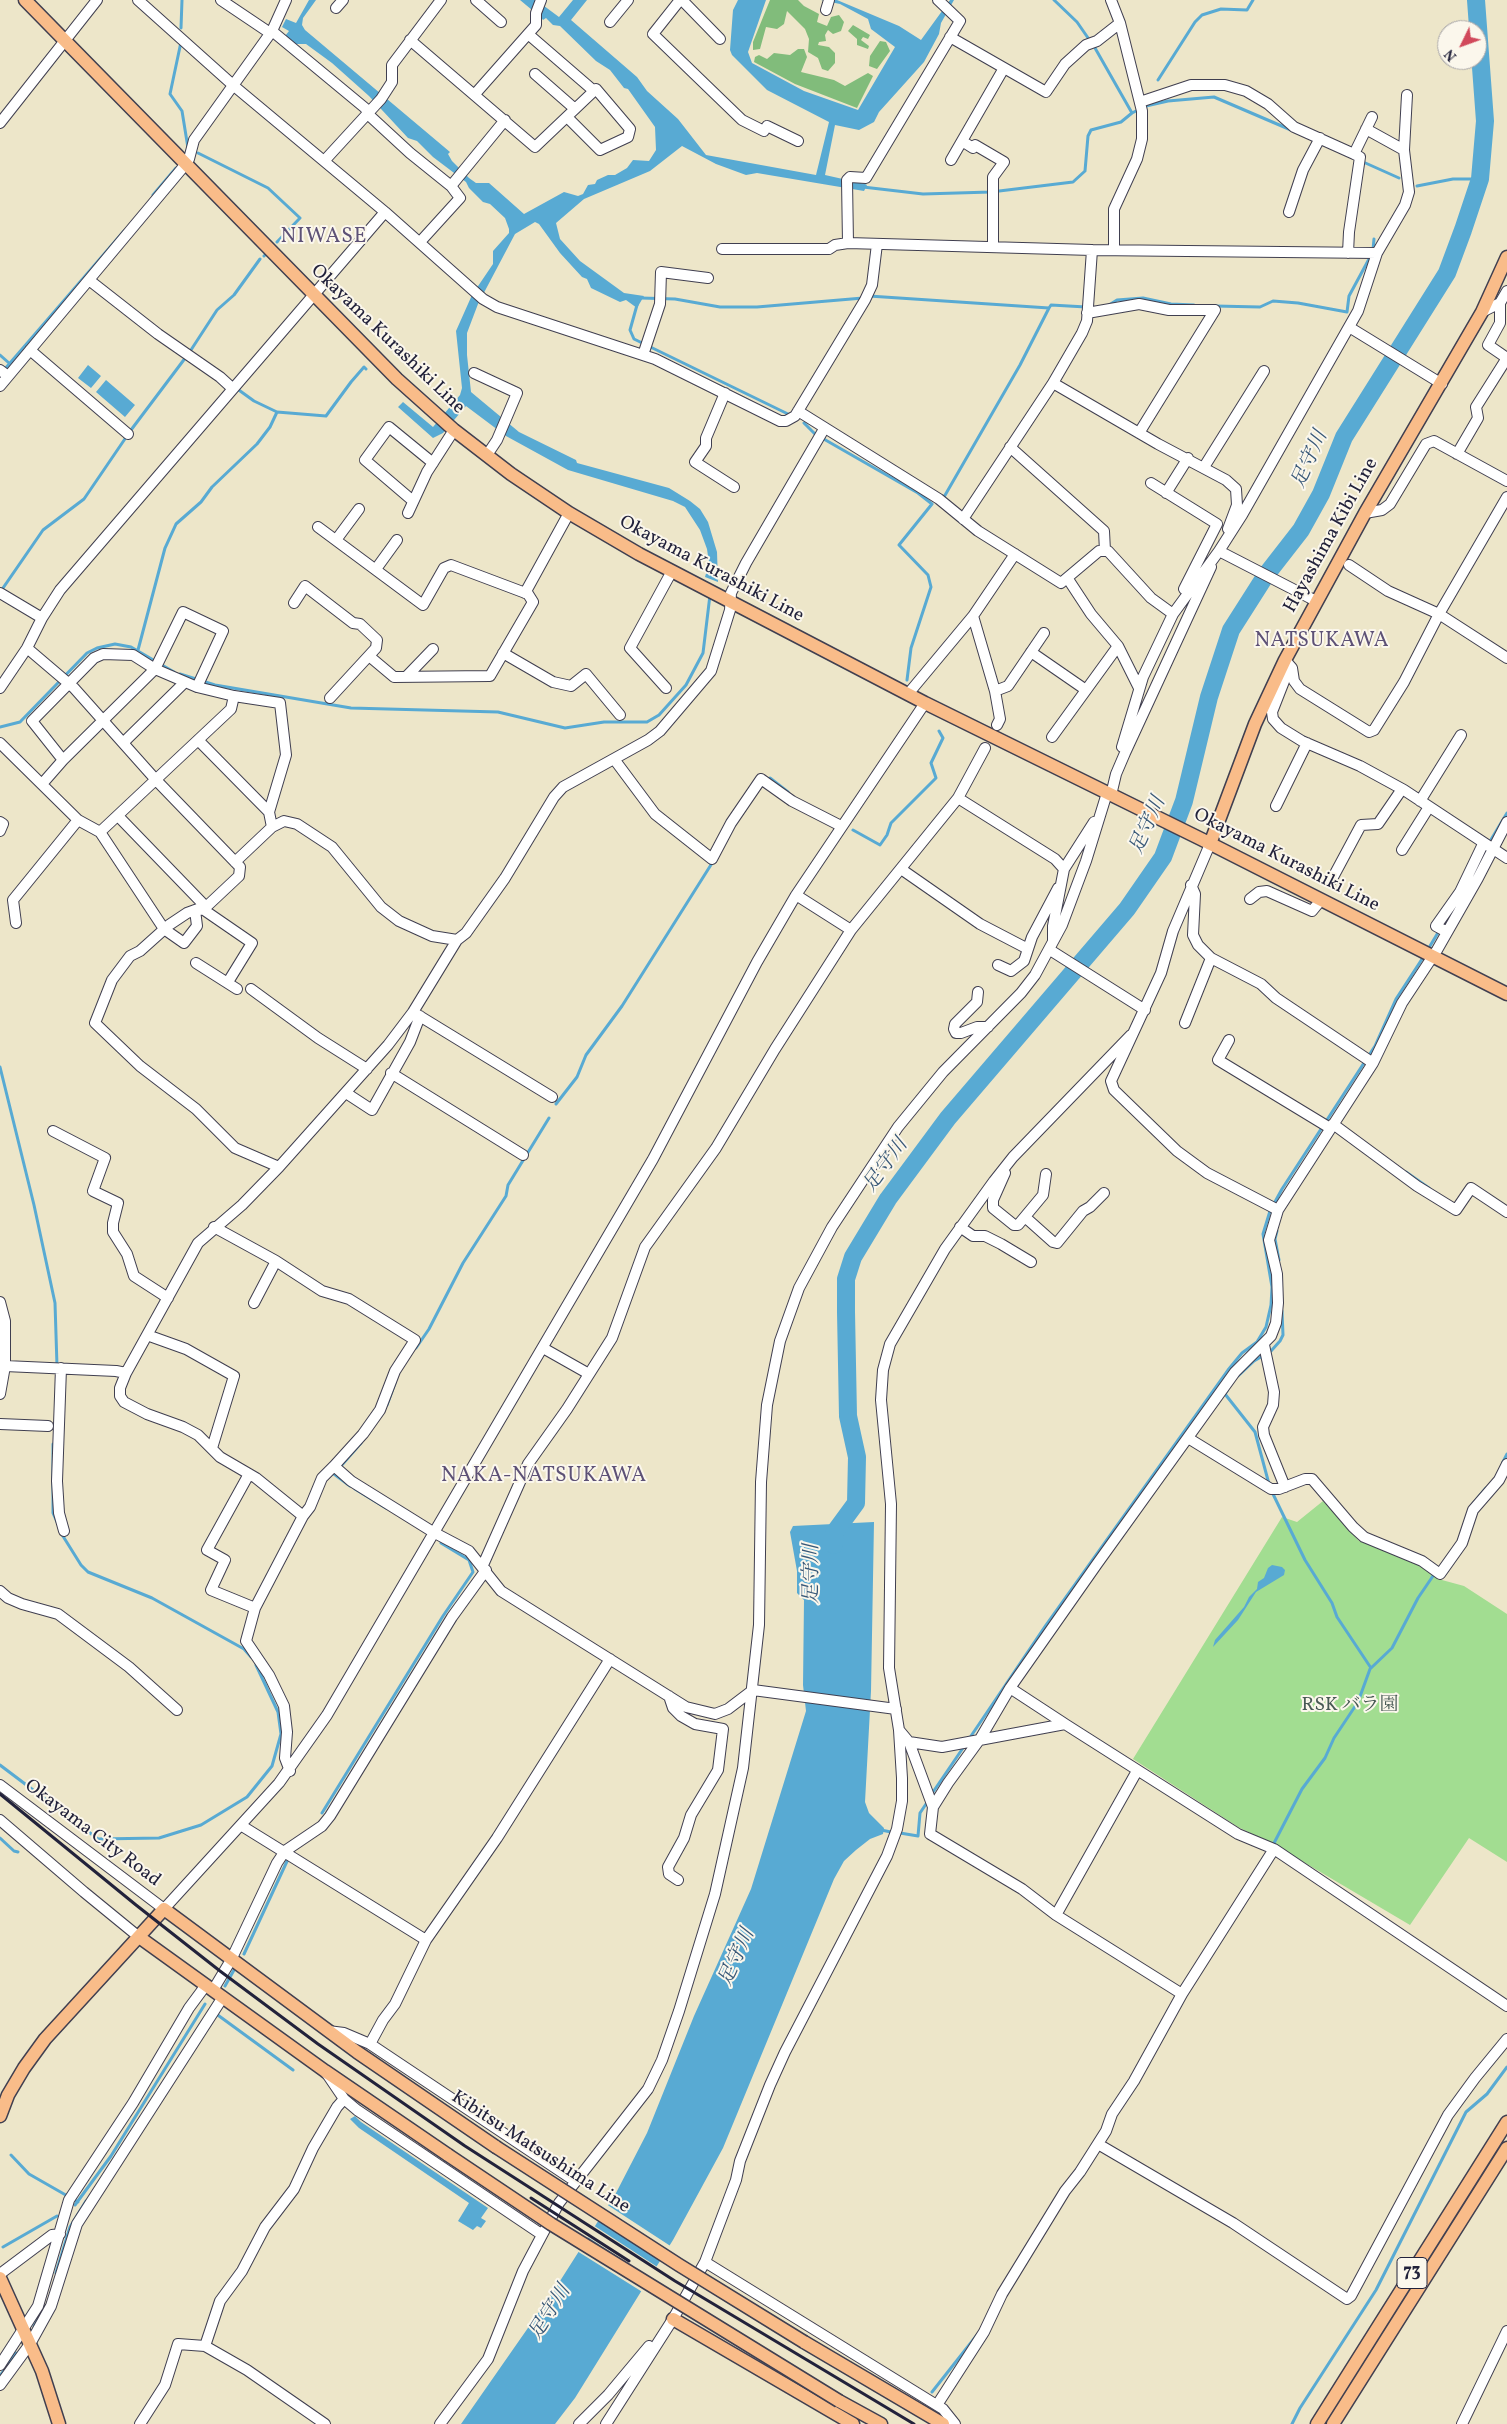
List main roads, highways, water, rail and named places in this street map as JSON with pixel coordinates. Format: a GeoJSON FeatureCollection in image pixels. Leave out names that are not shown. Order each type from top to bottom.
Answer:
{"type":"FeatureCollection","features":[{"type":"Feature","properties":{"kind":"main road","name":"Okayama Kurashiki Line"},"geometry":{"type":"LineString","coordinates":[[25,0],[397,380],[448,425],[568,513],[703,588],[925,703],[1110,797],[1207,842],[1507,994]]}},
{"type":"Feature","properties":{"kind":"main road","name":"Hayashima Kibi Line"},"geometry":{"type":"LineString","coordinates":[[1207,842],[1255,724],[1288,663],[1314,600],[1482,312],[1507,257]]}},
{"type":"Feature","properties":{"kind":"main road","name":"Kibitsu Matsushima Line"},"geometry":{"type":"LineString","coordinates":[[139,1936],[164,1910],[327,2030],[496,2147],[662,2254],[804,2342],[943,2424]]}},
{"type":"Feature","properties":{"kind":"main road"},"geometry":{"type":"LineString","coordinates":[[0,2116],[8,2095],[24,2068],[45,2039],[139,1936],[325,2071],[448,2156],[576,2240],[839,2401],[881,2424]]}},
{"type":"Feature","properties":{"kind":"main road","name":"73"},"geometry":{"type":"LineString","coordinates":[[1317,2424],[1507,2122]]}},
{"type":"Feature","properties":{"kind":"main road","name":"73"},"geometry":{"type":"LineString","coordinates":[[1333,2424],[1507,2148]]}},
{"type":"Feature","properties":{"kind":"main road"},"geometry":{"type":"LineString","coordinates":[[0,2278],[45,2377],[59,2424]]}},
{"type":"Feature","properties":{"kind":"main road"},"geometry":{"type":"LineString","coordinates":[[673,2319],[854,2424]]}},
{"type":"Feature","properties":{"kind":"water"},"geometry":{"type":"Polygon","coordinates":[[[309,0],[316,0],[303,18],[302,25],[305,30],[450,152],[448,154],[452,161],[469,178],[476,183],[489,183],[524,214],[564,192],[578,196],[583,194],[588,185],[595,184],[597,180],[608,175],[615,175],[627,168],[633,160],[649,161],[656,150],[655,127],[628,89],[624,88],[610,70],[596,61],[560,26],[553,25],[546,18],[543,20],[535,9],[532,10],[520,0],[536,0],[559,17],[573,0],[587,0],[571,20],[637,77],[647,91],[678,119],[706,155],[816,175],[829,122],[767,90],[732,55],[730,50],[733,10],[738,0],[766,0],[748,52],[752,63],[804,91],[858,110],[895,47],[871,29],[868,19],[840,4],[821,0],[837,0],[899,26],[921,40],[950,0],[954,0],[941,23],[939,34],[924,62],[879,112],[874,122],[859,130],[835,125],[825,175],[865,184],[867,185],[864,191],[757,173],[746,175],[716,164],[682,146],[650,171],[584,199],[556,223],[560,239],[580,261],[624,293],[644,296],[637,308],[626,300],[620,302],[591,288],[587,279],[582,277],[560,253],[539,224],[535,222],[515,234],[478,304],[467,333],[471,392],[519,432],[576,460],[577,463],[669,488],[690,501],[700,509],[708,522],[717,552],[718,582],[705,577],[709,563],[707,549],[700,530],[685,507],[673,501],[568,470],[506,436],[466,406],[443,433],[433,438],[398,407],[403,402],[433,427],[460,395],[462,388],[456,331],[472,295],[493,264],[493,251],[509,233],[509,229],[505,218],[490,204],[483,202],[469,188],[466,182],[433,157],[417,141],[408,138],[369,96],[332,63],[306,44],[294,44],[285,36],[289,31],[282,27],[286,19],[296,23],[309,0]]]}},
{"type":"Feature","properties":{"kind":"water"},"geometry":{"type":"Polygon","coordinates":[[[88,365],[101,376],[91,388],[78,378],[88,365]]]}},
{"type":"Feature","properties":{"kind":"water"},"geometry":{"type":"Polygon","coordinates":[[[106,380],[135,405],[125,417],[96,392],[106,380]]]}},
{"type":"Feature","properties":{"kind":"water"},"geometry":{"type":"Polygon","coordinates":[[[874,1522],[871,1691],[865,1802],[869,1813],[884,1828],[883,1834],[870,1839],[844,1861],[834,1879],[723,2148],[673,2240],[575,2398],[555,2424],[461,2424],[553,2292],[616,2193],[647,2133],[694,2016],[751,1889],[806,1711],[803,1685],[804,1600],[797,1593],[797,1571],[790,1532],[793,1526],[874,1522]]]}},
{"type":"Feature","properties":{"kind":"water"},"geometry":{"type":"Polygon","coordinates":[[[1272,1565],[1282,1567],[1285,1570],[1284,1575],[1256,1592],[1238,1620],[1213,1647],[1215,1640],[1244,1607],[1249,1597],[1257,1589],[1258,1582],[1264,1578],[1268,1568],[1272,1565]]]}},
{"type":"Feature","properties":{"kind":"water"},"geometry":{"type":"Polygon","coordinates":[[[355,2116],[361,2122],[488,2208],[481,2218],[486,2221],[481,2228],[477,2226],[473,2230],[458,2221],[469,2203],[359,2128],[350,2119],[355,2116]]]}},
{"type":"Feature","properties":{"kind":"waterway"},"geometry":{"type":"LineString","coordinates":[[181,28],[182,0]]}},
{"type":"Feature","properties":{"kind":"waterway"},"geometry":{"type":"LineString","coordinates":[[1054,0],[1077,22],[1095,48],[1132,113]]}},
{"type":"Feature","properties":{"kind":"waterway"},"geometry":{"type":"LineString","coordinates":[[1158,80],[1195,22],[1202,15],[1221,9],[1247,10],[1253,0]]}},
{"type":"Feature","properties":{"kind":"waterway","name":"足守川"},"geometry":{"type":"LineString","coordinates":[[834,1545],[834,1533],[856,1503],[857,1457],[848,1416],[846,1312],[846,1279],[853,1257],[888,1199],[948,1118],[1127,909],[1163,857],[1184,801],[1209,697],[1231,630],[1266,575],[1301,530],[1321,494],[1344,437],[1447,273],[1463,230],[1480,179],[1485,121],[1476,0]]}},
{"type":"Feature","properties":{"kind":"waterway"},"geometry":{"type":"LineString","coordinates":[[181,42],[170,94],[182,111],[188,148]]}},
{"type":"Feature","properties":{"kind":"waterway"},"geometry":{"type":"LineString","coordinates":[[863,187],[923,194],[991,192],[1073,182],[1085,171],[1088,136],[1091,130],[1121,122],[1132,113],[1146,106],[1168,101],[1214,97],[1291,130]]}},
{"type":"Feature","properties":{"kind":"waterway"},"geometry":{"type":"LineString","coordinates":[[198,153],[268,188],[300,218],[277,242]]}},
{"type":"Feature","properties":{"kind":"waterway"},"geometry":{"type":"LineString","coordinates":[[1361,161],[1399,178]]}},
{"type":"Feature","properties":{"kind":"waterway"},"geometry":{"type":"LineString","coordinates":[[153,195],[176,168]]}},
{"type":"Feature","properties":{"kind":"waterway"},"geometry":{"type":"LineString","coordinates":[[1417,186],[1453,179],[1480,179]]}},
{"type":"Feature","properties":{"kind":"waterway"},"geometry":{"type":"LineString","coordinates":[[4,370],[124,231]]}},
{"type":"Feature","properties":{"kind":"waterway"},"geometry":{"type":"LineString","coordinates":[[1373,250],[1374,239]]}},
{"type":"Feature","properties":{"kind":"waterway"},"geometry":{"type":"LineString","coordinates":[[1,591],[43,530],[84,499],[131,430],[189,353],[217,310],[234,295],[260,259]]}},
{"type":"Feature","properties":{"kind":"waterway"},"geometry":{"type":"LineString","coordinates":[[1215,306],[1260,307],[1273,301],[1298,303],[1347,312],[1349,296],[1369,259]]}},
{"type":"Feature","properties":{"kind":"waterway"},"geometry":{"type":"LineString","coordinates":[[869,296],[1049,308],[1051,305],[1086,307]]}},
{"type":"Feature","properties":{"kind":"waterway"},"geometry":{"type":"LineString","coordinates":[[641,298],[675,299],[720,307],[757,307],[863,298]]}},
{"type":"Feature","properties":{"kind":"waterway"},"geometry":{"type":"LineString","coordinates":[[1109,305],[1117,300],[1143,298],[1171,304],[1194,305]]}},
{"type":"Feature","properties":{"kind":"waterway"},"geometry":{"type":"LineString","coordinates":[[637,305],[630,330],[634,339],[788,414]]}},
{"type":"Feature","properties":{"kind":"waterway"},"geometry":{"type":"LineString","coordinates":[[944,497],[1020,365],[1049,308]]}},
{"type":"Feature","properties":{"kind":"waterway"},"geometry":{"type":"LineString","coordinates":[[0,355],[9,363]]}},
{"type":"Feature","properties":{"kind":"waterway"},"geometry":{"type":"LineString","coordinates":[[138,650],[165,548],[176,524],[201,502],[212,487],[257,444],[270,427],[277,412],[326,416],[351,382],[364,367],[366,369]]}},
{"type":"Feature","properties":{"kind":"waterway"},"geometry":{"type":"LineString","coordinates":[[236,388],[254,401],[277,412]]}},
{"type":"Feature","properties":{"kind":"waterway"},"geometry":{"type":"LineString","coordinates":[[804,423],[815,434],[918,493],[932,504],[899,545],[928,575],[931,587],[911,648],[907,680]]}},
{"type":"Feature","properties":{"kind":"waterway"},"geometry":{"type":"LineString","coordinates":[[180,674],[215,685],[351,708],[498,712],[565,728],[604,722],[647,722],[659,715],[686,685],[703,653],[710,595]]}},
{"type":"Feature","properties":{"kind":"waterway"},"geometry":{"type":"LineString","coordinates":[[0,727],[20,722],[87,653],[97,648],[115,644],[131,647],[174,672]]}},
{"type":"Feature","properties":{"kind":"waterway"},"geometry":{"type":"LineString","coordinates":[[853,830],[880,845],[887,835],[891,823],[936,778],[931,763],[943,738],[939,731]]}},
{"type":"Feature","properties":{"kind":"waterway"},"geometry":{"type":"LineString","coordinates":[[767,780],[770,778],[788,792]]}},
{"type":"Feature","properties":{"kind":"waterway"},"geometry":{"type":"LineString","coordinates":[[1489,843],[1507,813]]}},
{"type":"Feature","properties":{"kind":"waterway"},"geometry":{"type":"LineString","coordinates":[[556,1104],[577,1077],[586,1055],[622,1006],[714,860]]}},
{"type":"Feature","properties":{"kind":"waterway"},"geometry":{"type":"LineString","coordinates":[[1427,951],[1439,931]]}},
{"type":"Feature","properties":{"kind":"waterway"},"geometry":{"type":"LineString","coordinates":[[969,1739],[1046,1625],[1228,1370],[1242,1353],[1257,1342],[1266,1327],[1271,1305],[1272,1287],[1263,1234],[1270,1211],[1282,1189],[1375,1046],[1396,999],[1424,956]]}},
{"type":"Feature","properties":{"kind":"waterway"},"geometry":{"type":"LineString","coordinates":[[0,1067],[34,1205],[55,1303],[57,1366]]}},
{"type":"Feature","properties":{"kind":"waterway"},"geometry":{"type":"LineString","coordinates":[[416,1348],[429,1329],[463,1263],[506,1196],[508,1185],[549,1118]]}},
{"type":"Feature","properties":{"kind":"waterway"},"geometry":{"type":"LineString","coordinates":[[1406,1172],[1429,1188]]}},
{"type":"Feature","properties":{"kind":"waterway"},"geometry":{"type":"LineString","coordinates":[[1277,1231],[1275,1239],[1279,1260]]}},
{"type":"Feature","properties":{"kind":"waterway"},"geometry":{"type":"LineString","coordinates":[[1238,1376],[1254,1361],[1271,1351],[1280,1341],[1283,1335],[1282,1311]]}},
{"type":"Feature","properties":{"kind":"waterway"},"geometry":{"type":"LineString","coordinates":[[387,1405],[395,1383]]}},
{"type":"Feature","properties":{"kind":"waterway"},"geometry":{"type":"LineString","coordinates":[[1227,1391],[1225,1394],[1255,1432],[1269,1484]]}},
{"type":"Feature","properties":{"kind":"waterway"},"geometry":{"type":"LineString","coordinates":[[350,1486],[334,1474],[361,1443]]}},
{"type":"Feature","properties":{"kind":"waterway"},"geometry":{"type":"LineString","coordinates":[[53,1444],[53,1513],[57,1522]]}},
{"type":"Feature","properties":{"kind":"waterway"},"geometry":{"type":"LineString","coordinates":[[1503,1462],[1507,1454]]}},
{"type":"Feature","properties":{"kind":"waterway"},"geometry":{"type":"LineString","coordinates":[[1471,1506],[1486,1488]]}},
{"type":"Feature","properties":{"kind":"waterway"},"geometry":{"type":"LineString","coordinates":[[355,1489],[386,1508]]}},
{"type":"Feature","properties":{"kind":"waterway"},"geometry":{"type":"LineString","coordinates":[[1273,1494],[1305,1560],[1332,1603],[1337,1617],[1371,1668]]}},
{"type":"Feature","properties":{"kind":"waterway"},"geometry":{"type":"LineString","coordinates":[[61,1533],[81,1565],[88,1572],[152,1598],[244,1649],[251,1657]]}},
{"type":"Feature","properties":{"kind":"waterway"},"geometry":{"type":"LineString","coordinates":[[322,1813],[443,1616],[473,1572],[469,1560],[441,1543]]}},
{"type":"Feature","properties":{"kind":"waterway"},"geometry":{"type":"LineString","coordinates":[[1272,1847],[1302,1789],[1325,1758],[1334,1738],[1358,1702],[1370,1669],[1392,1648],[1418,1598],[1435,1573]]}},
{"type":"Feature","properties":{"kind":"waterway"},"geometry":{"type":"LineString","coordinates":[[0,1765],[98,1839],[159,1838],[201,1825],[247,1797],[272,1766],[281,1734],[278,1712],[256,1665]]}},
{"type":"Feature","properties":{"kind":"waterway"},"geometry":{"type":"LineString","coordinates":[[931,1795],[965,1745]]}},
{"type":"Feature","properties":{"kind":"waterway"},"geometry":{"type":"LineString","coordinates":[[900,1833],[918,1836],[920,1813],[928,1801]]}},
{"type":"Feature","properties":{"kind":"waterway"},"geometry":{"type":"LineString","coordinates":[[881,1830],[891,1832]]}},
{"type":"Feature","properties":{"kind":"waterway"},"geometry":{"type":"LineString","coordinates":[[0,1838],[14,1851],[18,1852]]}},
{"type":"Feature","properties":{"kind":"waterway"},"geometry":{"type":"LineString","coordinates":[[244,1954],[289,1857]]}},
{"type":"Feature","properties":{"kind":"waterway"},"geometry":{"type":"LineString","coordinates":[[225,1986],[234,1970]]}},
{"type":"Feature","properties":{"kind":"waterway"},"geometry":{"type":"LineString","coordinates":[[75,2205],[111,2156],[205,2004]]}},
{"type":"Feature","properties":{"kind":"waterway"},"geometry":{"type":"LineString","coordinates":[[215,2013],[293,2070]]}},
{"type":"Feature","properties":{"kind":"waterway"},"geometry":{"type":"LineString","coordinates":[[1292,2424],[1300,2408],[1376,2290],[1466,2112],[1487,2094],[1507,2067]]}},
{"type":"Feature","properties":{"kind":"waterway"},"geometry":{"type":"LineString","coordinates":[[11,2155],[29,2174],[78,2202]]}},
{"type":"Feature","properties":{"kind":"waterway"},"geometry":{"type":"LineString","coordinates":[[56,2273],[70,2227],[86,2201]]}},
{"type":"Feature","properties":{"kind":"waterway"},"geometry":{"type":"LineString","coordinates":[[3,2247],[57,2216]]}},
{"type":"Feature","properties":{"kind":"waterway"},"geometry":{"type":"LineString","coordinates":[[34,2326],[39,2318]]}},
{"type":"Feature","properties":{"kind":"waterway"},"geometry":{"type":"LineString","coordinates":[[932,2392],[977,2335]]}},
{"type":"Feature","properties":{"kind":"waterway"},"geometry":{"type":"LineString","coordinates":[[0,2376],[16,2353]]}},
{"type":"Feature","properties":{"kind":"railway"},"geometry":{"type":"LineString","coordinates":[[0,1794],[220,1971],[318,2044],[465,2146],[675,2281],[914,2424]]}},
{"type":"Feature","properties":{"kind":"railway"},"geometry":{"type":"LineString","coordinates":[[531,2198],[629,2261]]}},
{"type":"Feature","properties":{"kind":"district","name":"NIWASE"},"geometry":{"type":"Point","coordinates":[324,238]}},
{"type":"Feature","properties":{"kind":"district","name":"NATSUKAWA"},"geometry":{"type":"Point","coordinates":[1322,642]}},
{"type":"Feature","properties":{"kind":"district","name":"NAKA-NATSUKAWA"},"geometry":{"type":"Point","coordinates":[544,1477]}},
{"type":"Feature","properties":{"kind":"park label","name":"RSK バラ園"},"geometry":{"type":"Point","coordinates":[1350,1707]}}]}
